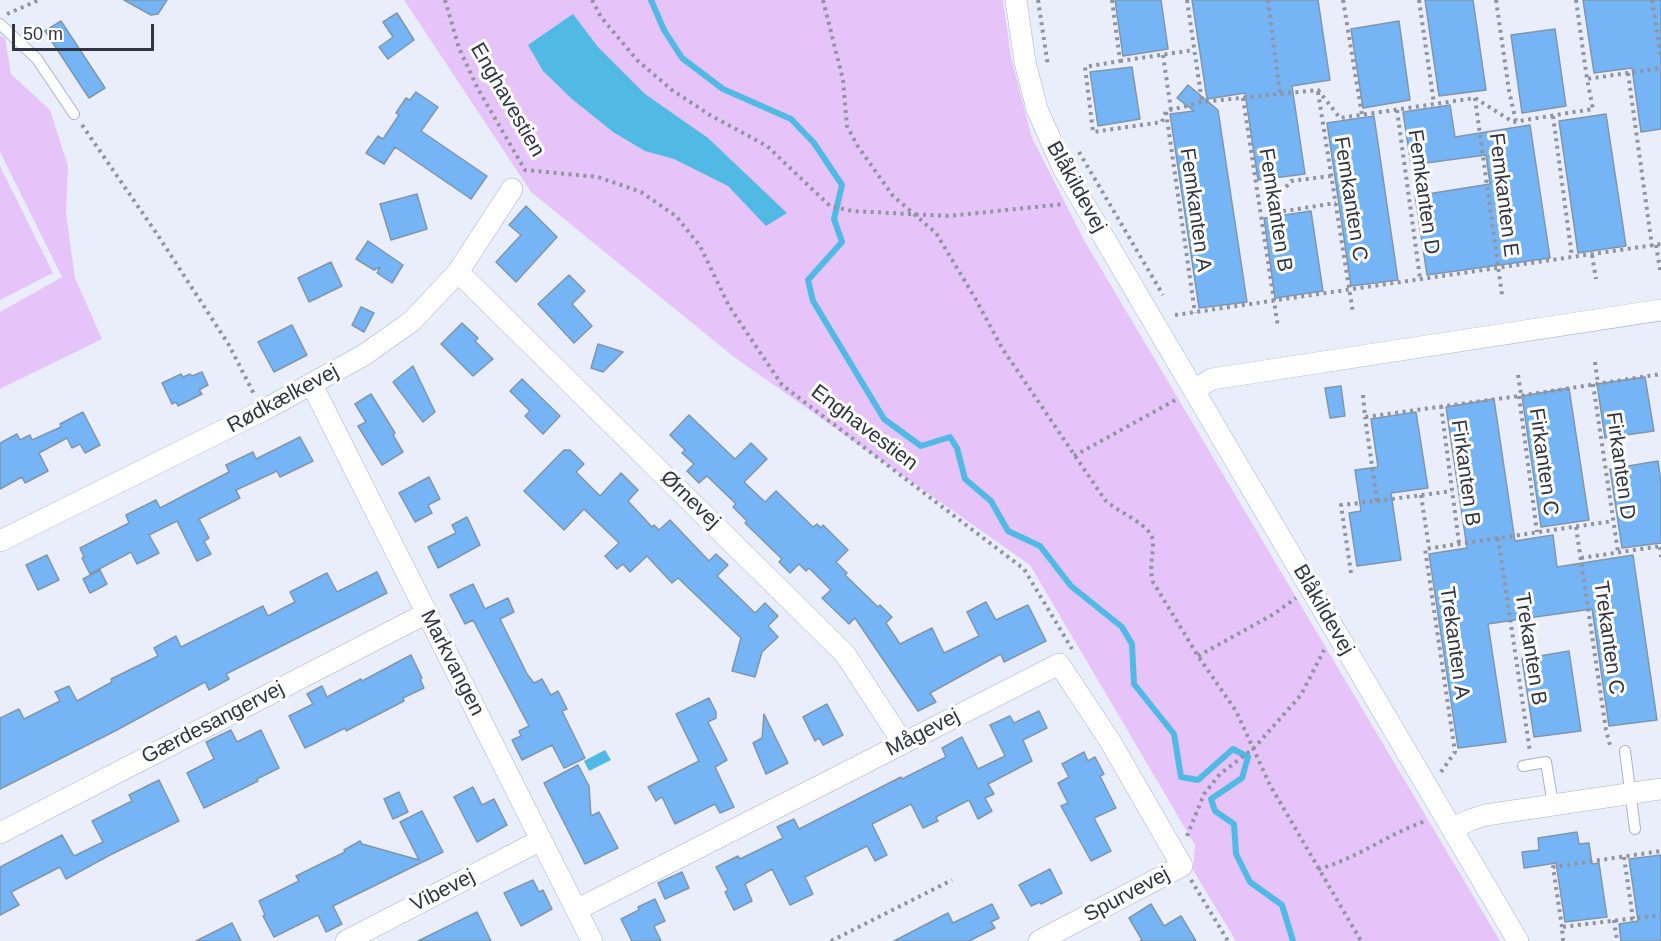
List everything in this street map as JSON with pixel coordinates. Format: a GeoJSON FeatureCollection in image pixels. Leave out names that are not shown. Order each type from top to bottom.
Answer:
{"type":"FeatureCollection","features":[{"type":"Feature","properties":{"kind":"street","name":"Blåkildevej"},"geometry":{"type":"LineString","coordinates":[[1016,0],[1025,62],[1037,109],[1063,168],[1518,941]]}},
{"type":"Feature","properties":{"kind":"street","name":"Rødkælkevej"},"geometry":{"type":"LineString","coordinates":[[0,541],[262,411],[364,356],[412,321],[458,272],[512,189]]}},
{"type":"Feature","properties":{"kind":"street","name":"Ørnevej"},"geometry":{"type":"LineString","coordinates":[[458,272],[845,654],[903,743]]}},
{"type":"Feature","properties":{"kind":"street"},"geometry":{"type":"LineString","coordinates":[[1194,390],[1212,379],[1661,310]]}},
{"type":"Feature","properties":{"kind":"street","name":"Markvangen"},"geometry":{"type":"LineString","coordinates":[[312,385],[592,941]]}},
{"type":"Feature","properties":{"kind":"street","name":"Gærdesangervej"},"geometry":{"type":"LineString","coordinates":[[0,833],[427,613]]}},
{"type":"Feature","properties":{"kind":"street","name":"Mågevej"},"geometry":{"type":"LineString","coordinates":[[576,910],[1059,664],[1110,741],[1182,866]]}},
{"type":"Feature","properties":{"kind":"street"},"geometry":{"type":"LineString","coordinates":[[1448,822],[1661,789]]}},
{"type":"Feature","properties":{"kind":"street","name":"Vibevej"},"geometry":{"type":"LineString","coordinates":[[346,941],[541,840]]}},
{"type":"Feature","properties":{"kind":"street","name":"Spurvevej"},"geometry":{"type":"LineString","coordinates":[[1039,941],[1182,866]]}},
{"type":"Feature","properties":{"kind":"lane"},"geometry":{"type":"LineString","coordinates":[[0,24],[37,59],[74,114]]}},
{"type":"Feature","properties":{"kind":"lane"},"geometry":{"type":"LineString","coordinates":[[1625,751],[1635,829]]}},
{"type":"Feature","properties":{"kind":"lane"},"geometry":{"type":"LineString","coordinates":[[1528,766],[1546,762],[1553,805]]}},
{"type":"Feature","properties":{"kind":"path"},"geometry":{"type":"LineString","coordinates":[[0,18],[39,0]]}},
{"type":"Feature","properties":{"kind":"path"},"geometry":{"type":"LineString","coordinates":[[592,0],[601,17],[637,60],[672,90],[710,115],[767,146],[830,206],[852,211],[949,216],[1083,202]]}},
{"type":"Feature","properties":{"kind":"path"},"geometry":{"type":"LineString","coordinates":[[823,0],[843,80],[847,126],[857,145],[893,196],[936,233],[1002,348],[1104,500],[1150,532],[1154,541],[1149,570],[1153,582],[1198,656],[1236,711],[1270,785],[1360,941]]}},
{"type":"Feature","properties":{"kind":"path"},"geometry":{"type":"LineString","coordinates":[[1038,0],[1050,77]]}},
{"type":"Feature","properties":{"kind":"path"},"geometry":{"type":"LineString","coordinates":[[1112,0],[1120,61]]}},
{"type":"Feature","properties":{"kind":"path"},"geometry":{"type":"LineString","coordinates":[[1187,0],[1202,102]]}},
{"type":"Feature","properties":{"kind":"path"},"geometry":{"type":"LineString","coordinates":[[1268,0],[1280,94]]}},
{"type":"Feature","properties":{"kind":"path"},"geometry":{"type":"LineString","coordinates":[[1343,0],[1362,115]]}},
{"type":"Feature","properties":{"kind":"path"},"geometry":{"type":"LineString","coordinates":[[1419,0],[1434,104]]}},
{"type":"Feature","properties":{"kind":"path"},"geometry":{"type":"LineString","coordinates":[[1496,0],[1509,91],[1516,121]]}},
{"type":"Feature","properties":{"kind":"path"},"geometry":{"type":"LineString","coordinates":[[1194,50],[1085,68],[1093,132],[1162,122],[1168,111],[1202,102],[1318,90],[1340,118],[1475,98],[1513,122],[1593,109],[1576,0]]}},
{"type":"Feature","properties":{"kind":"path"},"geometry":{"type":"LineString","coordinates":[[1652,0],[1661,58]]}},
{"type":"Feature","properties":{"kind":"path","name":"Enghavestien"},"geometry":{"type":"LineString","coordinates":[[446,1],[451,25],[478,89],[525,170],[598,177],[641,192],[676,216],[700,246],[729,306],[782,385],[1024,569],[1077,657]]}},
{"type":"Feature","properties":{"kind":"path","name":"Femkanten A"},"geometry":{"type":"LineString","coordinates":[[1163,55],[1168,111],[1195,313]]}},
{"type":"Feature","properties":{"kind":"path"},"geometry":{"type":"LineString","coordinates":[[1587,79],[1661,68]]}},
{"type":"Feature","properties":{"kind":"path"},"geometry":{"type":"LineString","coordinates":[[1628,73],[1660,270]]}},
{"type":"Feature","properties":{"kind":"path","name":"Femkanten C"},"geometry":{"type":"LineString","coordinates":[[1318,90],[1353,313]]}},
{"type":"Feature","properties":{"kind":"path","name":"Femkanten B"},"geometry":{"type":"LineString","coordinates":[[1243,98],[1278,327]]}},
{"type":"Feature","properties":{"kind":"path","name":"Femkanten E"},"geometry":{"type":"LineString","coordinates":[[1475,98],[1502,295]]}},
{"type":"Feature","properties":{"kind":"path","name":"Femkanten D"},"geometry":{"type":"LineString","coordinates":[[1397,110],[1419,278]]}},
{"type":"Feature","properties":{"kind":"path"},"geometry":{"type":"LineString","coordinates":[[74,114],[157,234],[229,345],[262,411]]}},
{"type":"Feature","properties":{"kind":"path"},"geometry":{"type":"LineString","coordinates":[[1553,116],[1572,257]]}},
{"type":"Feature","properties":{"kind":"path"},"geometry":{"type":"LineString","coordinates":[[1077,147],[1163,295]]}},
{"type":"Feature","properties":{"kind":"path"},"geometry":{"type":"LineString","coordinates":[[1331,176],[1291,181],[1281,193],[1269,195],[1272,213],[1336,203]]}},
{"type":"Feature","properties":{"kind":"path"},"geometry":{"type":"LineString","coordinates":[[1175,315],[1274,303],[1419,278],[1656,245]]}},
{"type":"Feature","properties":{"kind":"path"},"geometry":{"type":"LineString","coordinates":[[1592,255],[1596,279]]}},
{"type":"Feature","properties":{"kind":"path"},"geometry":{"type":"LineString","coordinates":[[1169,305],[1180,325]]}},
{"type":"Feature","properties":{"kind":"path","name":"Firkanten D"},"geometry":{"type":"LineString","coordinates":[[1595,362],[1618,552]]}},
{"type":"Feature","properties":{"kind":"path"},"geometry":{"type":"LineString","coordinates":[[1365,417],[1661,374]]}},
{"type":"Feature","properties":{"kind":"path","name":"Firkanten C"},"geometry":{"type":"LineString","coordinates":[[1518,375],[1537,532]]}},
{"type":"Feature","properties":{"kind":"path"},"geometry":{"type":"LineString","coordinates":[[1074,456],[1194,390]]}},
{"type":"Feature","properties":{"kind":"path"},"geometry":{"type":"LineString","coordinates":[[1363,395],[1377,501]]}},
{"type":"Feature","properties":{"kind":"path","name":"Firkanten B"},"geometry":{"type":"LineString","coordinates":[[1441,406],[1460,543]]}},
{"type":"Feature","properties":{"kind":"path"},"geometry":{"type":"LineString","coordinates":[[1352,573],[1341,506],[1452,491]]}},
{"type":"Feature","properties":{"kind":"path","name":"Trekanten A"},"geometry":{"type":"LineString","coordinates":[[1421,495],[1429,548],[1425,549],[1455,752],[1441,772]]}},
{"type":"Feature","properties":{"kind":"path"},"geometry":{"type":"LineString","coordinates":[[1429,548],[1613,521]]}},
{"type":"Feature","properties":{"kind":"path","name":"Trekanten C"},"geometry":{"type":"LineString","coordinates":[[1576,527],[1606,730],[1612,753]]}},
{"type":"Feature","properties":{"kind":"path","name":"Trekanten B"},"geometry":{"type":"LineString","coordinates":[[1498,538],[1528,766]]}},
{"type":"Feature","properties":{"kind":"path"},"geometry":{"type":"LineString","coordinates":[[1581,558],[1660,547],[1661,556]]}},
{"type":"Feature","properties":{"kind":"path"},"geometry":{"type":"LineString","coordinates":[[1198,656],[1274,614],[1310,587]]}},
{"type":"Feature","properties":{"kind":"path"},"geometry":{"type":"LineString","coordinates":[[1180,830],[1186,840],[1204,794],[1220,774],[1254,748],[1301,695],[1334,629]]}},
{"type":"Feature","properties":{"kind":"path"},"geometry":{"type":"LineString","coordinates":[[1435,762],[1447,782]]}},
{"type":"Feature","properties":{"kind":"path"},"geometry":{"type":"LineString","coordinates":[[1318,869],[1337,864],[1406,828],[1448,822]]}},
{"type":"Feature","properties":{"kind":"path"},"geometry":{"type":"LineString","coordinates":[[1563,941],[1553,867],[1661,851]]}},
{"type":"Feature","properties":{"kind":"path"},"geometry":{"type":"LineString","coordinates":[[1624,857],[1633,919]]}},
{"type":"Feature","properties":{"kind":"path"},"geometry":{"type":"LineString","coordinates":[[1182,866],[1228,941]]}},
{"type":"Feature","properties":{"kind":"path"},"geometry":{"type":"LineString","coordinates":[[831,941],[952,880]]}},
{"type":"Feature","properties":{"kind":"path"},"geometry":{"type":"LineString","coordinates":[[1562,927],[1661,915]]}},
{"type":"Feature","properties":{"kind":"path"},"geometry":{"type":"LineString","coordinates":[[1614,920],[1617,941]]}},
{"type":"Feature","properties":{"kind":"shaded area"},"geometry":{"type":"Polygon","coordinates":[[[404,0],[1003,0],[1011,57],[1032,138],[1084,240],[1500,941],[1236,941],[1193,870],[1195,845],[1030,565],[734,357],[531,192],[404,0]]]}},
{"type":"Feature","properties":{"kind":"shaded area"},"geometry":{"type":"Polygon","coordinates":[[[0,35],[5,38],[11,74],[50,110],[68,166],[66,213],[75,278],[102,339],[0,389],[0,312],[62,277],[0,152],[0,35]]]}},
{"type":"Feature","properties":{"kind":"shaded area"},"geometry":{"type":"Polygon","coordinates":[[[0,166],[53,273],[0,300],[0,166]]]}},
{"type":"Feature","properties":{"kind":"water"},"geometry":{"type":"Polygon","coordinates":[[[573,14],[598,47],[645,94],[708,138],[787,213],[766,226],[728,186],[674,159],[645,151],[613,132],[572,99],[543,71],[528,45],[573,14]]]}},
{"type":"Feature","properties":{"kind":"water"},"geometry":{"type":"Polygon","coordinates":[[[605,750],[611,760],[589,771],[584,761],[605,750]]]}},
{"type":"Feature","properties":{"kind":"building"},"geometry":{"type":"Polygon","coordinates":[[[124,0],[167,0],[158,14],[151,15],[124,0]]]}},
{"type":"Feature","properties":{"kind":"building"},"geometry":{"type":"Polygon","coordinates":[[[1115,0],[1161,0],[1168,49],[1123,56],[1115,0]]]}},
{"type":"Feature","properties":{"kind":"building"},"geometry":{"type":"Polygon","coordinates":[[[1192,0],[1318,0],[1330,80],[1292,86],[1305,174],[1258,180],[1245,93],[1207,99],[1192,0]]]}},
{"type":"Feature","properties":{"kind":"building"},"geometry":{"type":"Polygon","coordinates":[[[1425,0],[1473,0],[1486,90],[1439,96],[1425,0]]]}},
{"type":"Feature","properties":{"kind":"building"},"geometry":{"type":"Polygon","coordinates":[[[1583,0],[1661,0],[1661,129],[1641,132],[1632,68],[1594,73],[1583,0]]]}},
{"type":"Feature","properties":{"kind":"building"},"geometry":{"type":"Polygon","coordinates":[[[397,13],[414,40],[388,59],[379,47],[393,37],[383,22],[397,13]]]}},
{"type":"Feature","properties":{"kind":"building"},"geometry":{"type":"Polygon","coordinates":[[[61,21],[105,88],[89,98],[45,31],[61,21]]]}},
{"type":"Feature","properties":{"kind":"building"},"geometry":{"type":"Polygon","coordinates":[[[1399,21],[1410,100],[1363,108],[1351,29],[1399,21]]]}},
{"type":"Feature","properties":{"kind":"building"},"geometry":{"type":"Polygon","coordinates":[[[1555,29],[1566,106],[1522,113],[1511,35],[1555,29]]]}},
{"type":"Feature","properties":{"kind":"building"},"geometry":{"type":"Polygon","coordinates":[[[1132,67],[1140,119],[1098,126],[1090,72],[1132,67]]]}},
{"type":"Feature","properties":{"kind":"building"},"geometry":{"type":"Polygon","coordinates":[[[1188,85],[1218,110],[1247,302],[1199,308],[1170,114],[1194,111],[1177,98],[1188,85]]]}},
{"type":"Feature","properties":{"kind":"building"},"geometry":{"type":"Polygon","coordinates":[[[416,92],[438,107],[421,131],[487,176],[471,199],[395,147],[384,164],[366,153],[378,136],[383,139],[399,115],[396,113],[406,98],[410,100],[416,92]]]}},
{"type":"Feature","properties":{"kind":"building"},"geometry":{"type":"Polygon","coordinates":[[[1450,105],[1455,137],[1530,125],[1550,258],[1427,275],[1415,196],[1490,184],[1486,155],[1411,165],[1403,112],[1450,105]]]}},
{"type":"Feature","properties":{"kind":"building"},"geometry":{"type":"Polygon","coordinates":[[[1606,114],[1626,246],[1578,253],[1559,121],[1606,114]]]}},
{"type":"Feature","properties":{"kind":"building"},"geometry":{"type":"Polygon","coordinates":[[[1374,116],[1398,280],[1351,286],[1327,123],[1374,116]]]}},
{"type":"Feature","properties":{"kind":"building"},"geometry":{"type":"Polygon","coordinates":[[[417,194],[427,229],[391,240],[380,204],[417,194]]]}},
{"type":"Feature","properties":{"kind":"building"},"geometry":{"type":"Polygon","coordinates":[[[526,206],[557,237],[516,282],[496,262],[521,235],[509,225],[526,206]]]}},
{"type":"Feature","properties":{"kind":"building"},"geometry":{"type":"Polygon","coordinates":[[[1311,211],[1323,291],[1275,298],[1264,218],[1311,211]]]}},
{"type":"Feature","properties":{"kind":"building"},"geometry":{"type":"Polygon","coordinates":[[[368,241],[403,265],[392,283],[377,273],[380,267],[374,270],[356,259],[368,241]]]}},
{"type":"Feature","properties":{"kind":"building"},"geometry":{"type":"Polygon","coordinates":[[[331,262],[342,286],[309,302],[298,278],[331,262]]]}},
{"type":"Feature","properties":{"kind":"building"},"geometry":{"type":"Polygon","coordinates":[[[569,275],[585,291],[572,304],[592,326],[574,343],[538,304],[569,275]]]}},
{"type":"Feature","properties":{"kind":"building"},"geometry":{"type":"Polygon","coordinates":[[[361,307],[374,313],[364,332],[352,325],[361,307]]]}},
{"type":"Feature","properties":{"kind":"building"},"geometry":{"type":"Polygon","coordinates":[[[462,323],[478,338],[475,341],[493,359],[473,376],[441,344],[462,323]]]}},
{"type":"Feature","properties":{"kind":"building"},"geometry":{"type":"Polygon","coordinates":[[[292,325],[307,355],[274,372],[258,342],[292,325]]]}},
{"type":"Feature","properties":{"kind":"building"},"geometry":{"type":"Polygon","coordinates":[[[598,344],[623,352],[603,372],[591,368],[598,344]]]}},
{"type":"Feature","properties":{"kind":"building"},"geometry":{"type":"Polygon","coordinates":[[[413,366],[435,412],[423,422],[393,382],[413,366]]]}},
{"type":"Feature","properties":{"kind":"building"},"geometry":{"type":"Polygon","coordinates":[[[202,372],[208,385],[199,390],[202,394],[178,406],[176,402],[172,404],[162,383],[181,374],[183,377],[202,372]]]}},
{"type":"Feature","properties":{"kind":"building"},"geometry":{"type":"Polygon","coordinates":[[[1645,377],[1654,431],[1605,438],[1597,384],[1645,377]]]}},
{"type":"Feature","properties":{"kind":"building"},"geometry":{"type":"Polygon","coordinates":[[[522,379],[560,416],[543,434],[525,416],[530,411],[510,391],[522,379]]]}},
{"type":"Feature","properties":{"kind":"building"},"geometry":{"type":"Polygon","coordinates":[[[1341,386],[1345,416],[1330,418],[1325,388],[1341,386]]]}},
{"type":"Feature","properties":{"kind":"building"},"geometry":{"type":"Polygon","coordinates":[[[1569,388],[1589,520],[1541,527],[1522,396],[1569,388]]]}},
{"type":"Feature","properties":{"kind":"building"},"geometry":{"type":"Polygon","coordinates":[[[371,394],[395,433],[393,435],[403,452],[382,465],[358,426],[366,422],[355,404],[371,394]]]}},
{"type":"Feature","properties":{"kind":"building"},"geometry":{"type":"Polygon","coordinates":[[[1494,399],[1515,541],[1553,535],[1557,567],[1633,555],[1657,720],[1609,726],[1592,609],[1488,624],[1506,742],[1458,748],[1429,554],[1467,548],[1446,407],[1494,399]]]}},
{"type":"Feature","properties":{"kind":"building"},"geometry":{"type":"Polygon","coordinates":[[[83,412],[100,445],[85,453],[80,444],[72,448],[67,438],[39,453],[48,471],[25,483],[22,477],[0,489],[0,443],[17,434],[20,440],[30,435],[32,440],[61,427],[60,424],[83,412]]]}},
{"type":"Feature","properties":{"kind":"building"},"geometry":{"type":"Polygon","coordinates":[[[1416,412],[1428,488],[1391,493],[1401,560],[1357,566],[1349,513],[1361,511],[1355,470],[1378,467],[1371,419],[1416,412]]]}},
{"type":"Feature","properties":{"kind":"building"},"geometry":{"type":"Polygon","coordinates":[[[689,415],[735,459],[751,443],[767,459],[744,482],[765,502],[776,491],[813,527],[817,524],[821,528],[823,525],[848,550],[836,562],[847,573],[845,575],[878,607],[880,605],[892,617],[886,623],[900,644],[932,628],[944,653],[979,636],[967,612],[986,602],[996,620],[1028,605],[1046,641],[1004,662],[1001,654],[930,693],[936,702],[918,711],[855,618],[849,624],[822,598],[831,590],[809,568],[806,571],[799,564],[790,573],[779,562],[782,559],[745,523],[747,521],[733,507],[736,504],[707,476],[699,483],[687,471],[694,464],[682,453],[685,450],[670,435],[689,415]]]}},
{"type":"Feature","properties":{"kind":"building"},"geometry":{"type":"Polygon","coordinates":[[[300,437],[313,461],[280,477],[277,471],[236,490],[240,498],[199,519],[209,538],[204,541],[211,554],[197,561],[177,521],[149,535],[159,553],[137,564],[131,552],[90,574],[80,548],[129,523],[126,515],[156,500],[160,508],[229,472],[226,465],[253,452],[256,459],[300,437]]]}},
{"type":"Feature","properties":{"kind":"building"},"geometry":{"type":"Polygon","coordinates":[[[564,450],[570,450],[584,464],[576,472],[600,496],[621,473],[638,490],[628,501],[652,527],[654,525],[659,530],[670,520],[709,561],[716,554],[728,565],[717,576],[755,613],[765,603],[778,616],[768,626],[778,637],[762,652],[755,677],[732,671],[741,638],[678,578],[672,583],[647,556],[630,572],[623,564],[617,569],[605,556],[619,543],[584,509],[564,530],[524,491],[564,450]]]}},
{"type":"Feature","properties":{"kind":"building"},"geometry":{"type":"Polygon","coordinates":[[[1658,461],[1661,483],[1661,543],[1622,548],[1610,469],[1658,461]]]}},
{"type":"Feature","properties":{"kind":"building"},"geometry":{"type":"Polygon","coordinates":[[[429,477],[440,499],[428,505],[432,513],[415,522],[399,493],[429,477]]]}},
{"type":"Feature","properties":{"kind":"building"},"geometry":{"type":"Polygon","coordinates":[[[467,517],[480,545],[438,568],[428,547],[456,533],[452,525],[467,517]]]}},
{"type":"Feature","properties":{"kind":"building"},"geometry":{"type":"Polygon","coordinates":[[[47,555],[59,580],[38,590],[26,565],[47,555]]]}},
{"type":"Feature","properties":{"kind":"building"},"geometry":{"type":"Polygon","coordinates":[[[100,570],[107,584],[90,593],[83,579],[100,570]]]}},
{"type":"Feature","properties":{"kind":"building"},"geometry":{"type":"Polygon","coordinates":[[[377,572],[387,593],[226,674],[229,679],[209,690],[205,682],[0,789],[0,718],[19,709],[24,719],[60,701],[55,692],[69,686],[77,701],[112,682],[111,679],[158,656],[154,648],[176,636],[181,647],[263,606],[268,616],[295,602],[290,592],[327,573],[337,592],[377,572]]]}},
{"type":"Feature","properties":{"kind":"building"},"geometry":{"type":"Polygon","coordinates":[[[473,584],[485,609],[508,598],[514,612],[500,619],[527,674],[534,683],[542,679],[551,695],[558,691],[567,709],[562,711],[585,758],[564,768],[552,745],[522,760],[512,740],[521,736],[519,731],[529,726],[473,620],[465,624],[450,595],[473,584]]]}},
{"type":"Feature","properties":{"kind":"building"},"geometry":{"type":"Polygon","coordinates":[[[1569,651],[1581,731],[1534,737],[1522,659],[1569,651]]]}},
{"type":"Feature","properties":{"kind":"building"},"geometry":{"type":"Polygon","coordinates":[[[411,655],[422,678],[420,679],[424,688],[346,731],[345,728],[305,748],[289,716],[313,704],[307,694],[322,686],[327,697],[411,655]]]}},
{"type":"Feature","properties":{"kind":"building"},"geometry":{"type":"Polygon","coordinates":[[[709,698],[716,712],[716,718],[708,722],[727,760],[715,767],[734,807],[720,813],[715,804],[675,824],[662,797],[656,801],[648,787],[699,761],[676,714],[709,698]]]}},
{"type":"Feature","properties":{"kind":"building"},"geometry":{"type":"Polygon","coordinates":[[[827,704],[843,735],[823,745],[819,738],[815,741],[803,717],[827,704]]]}},
{"type":"Feature","properties":{"kind":"building"},"geometry":{"type":"Polygon","coordinates":[[[1039,711],[1047,728],[1023,740],[1032,761],[988,784],[994,794],[985,798],[992,811],[978,819],[969,800],[936,817],[938,821],[923,828],[911,804],[872,824],[887,855],[875,861],[867,846],[805,877],[813,894],[790,905],[772,869],[745,884],[752,901],[734,910],[725,892],[728,890],[716,867],[738,856],[740,859],[783,838],[777,827],[794,819],[799,829],[901,777],[902,779],[946,757],[942,748],[962,737],[978,769],[1005,756],[990,725],[1010,716],[1014,723],[1039,711]]]}},
{"type":"Feature","properties":{"kind":"building"},"geometry":{"type":"Polygon","coordinates":[[[764,714],[788,763],[766,774],[753,743],[762,738],[764,714]]]}},
{"type":"Feature","properties":{"kind":"building"},"geometry":{"type":"Polygon","coordinates":[[[231,730],[237,742],[261,730],[279,768],[204,808],[187,773],[214,759],[206,742],[231,730]]]}},
{"type":"Feature","properties":{"kind":"building"},"geometry":{"type":"Polygon","coordinates":[[[1084,752],[1088,761],[1095,757],[1104,774],[1100,776],[1116,808],[1094,818],[1111,851],[1091,861],[1061,806],[1068,803],[1058,783],[1069,777],[1062,764],[1084,752]]]}},
{"type":"Feature","properties":{"kind":"building"},"geometry":{"type":"Polygon","coordinates":[[[578,765],[589,786],[591,816],[599,812],[618,848],[585,864],[544,783],[578,765]]]}},
{"type":"Feature","properties":{"kind":"building"},"geometry":{"type":"Polygon","coordinates":[[[159,780],[179,821],[66,879],[60,867],[11,892],[19,905],[0,915],[0,867],[62,835],[74,856],[103,842],[92,821],[132,801],[129,795],[159,780]]]}},
{"type":"Feature","properties":{"kind":"building"},"geometry":{"type":"Polygon","coordinates":[[[473,787],[482,805],[494,799],[507,825],[477,842],[454,797],[473,787]]]}},
{"type":"Feature","properties":{"kind":"building"},"geometry":{"type":"Polygon","coordinates":[[[399,792],[408,812],[393,819],[384,799],[399,792]]]}},
{"type":"Feature","properties":{"kind":"building"},"geometry":{"type":"Polygon","coordinates":[[[422,811],[443,852],[333,906],[342,924],[326,932],[318,915],[274,937],[263,916],[265,915],[259,901],[299,881],[296,876],[345,852],[344,850],[360,841],[362,844],[419,860],[400,822],[422,811]]]}},
{"type":"Feature","properties":{"kind":"building"},"geometry":{"type":"Polygon","coordinates":[[[1577,832],[1579,844],[1589,843],[1592,864],[1599,863],[1607,917],[1565,922],[1556,863],[1524,868],[1522,852],[1539,850],[1538,838],[1577,832]]]}},
{"type":"Feature","properties":{"kind":"building"},"geometry":{"type":"Polygon","coordinates":[[[1661,855],[1661,941],[1621,941],[1619,924],[1638,921],[1629,859],[1661,855]]]}},
{"type":"Feature","properties":{"kind":"building"},"geometry":{"type":"Polygon","coordinates":[[[1050,869],[1062,893],[1041,904],[1040,902],[1031,906],[1019,885],[1050,869]]]}},
{"type":"Feature","properties":{"kind":"building"},"geometry":{"type":"Polygon","coordinates":[[[682,872],[689,888],[665,899],[658,883],[682,872]]]}},
{"type":"Feature","properties":{"kind":"building"},"geometry":{"type":"Polygon","coordinates":[[[533,880],[539,892],[543,890],[552,909],[521,926],[504,893],[533,880]]]}},
{"type":"Feature","properties":{"kind":"building"},"geometry":{"type":"Polygon","coordinates":[[[655,899],[665,921],[654,926],[661,941],[632,941],[621,919],[655,899]]]}},
{"type":"Feature","properties":{"kind":"building"},"geometry":{"type":"Polygon","coordinates":[[[992,904],[999,918],[991,922],[995,928],[969,941],[894,941],[948,913],[953,923],[992,904]]]}},
{"type":"Feature","properties":{"kind":"building"},"geometry":{"type":"Polygon","coordinates":[[[1151,904],[1164,926],[1181,916],[1196,941],[1140,941],[1142,940],[1129,918],[1151,904]]]}},
{"type":"Feature","properties":{"kind":"building"},"geometry":{"type":"Polygon","coordinates":[[[477,912],[491,941],[418,941],[477,912]]]}},
{"type":"Feature","properties":{"kind":"building"},"geometry":{"type":"Polygon","coordinates":[[[232,923],[241,941],[196,941],[232,923]]]}},
{"type":"Feature","properties":{"kind":"waterway"},"geometry":{"type":"LineString","coordinates":[[651,0],[664,30],[682,58],[723,89],[791,119],[814,143],[842,185],[834,219],[842,242],[808,280],[813,301],[884,419],[921,446],[950,437],[957,448],[965,479],[991,501],[1008,531],[1040,546],[1071,586],[1122,627],[1132,644],[1134,684],[1174,734],[1181,777],[1198,780],[1233,749],[1248,757],[1242,778],[1211,799],[1215,811],[1234,824],[1236,854],[1250,882],[1282,905],[1293,941]]}}]}
